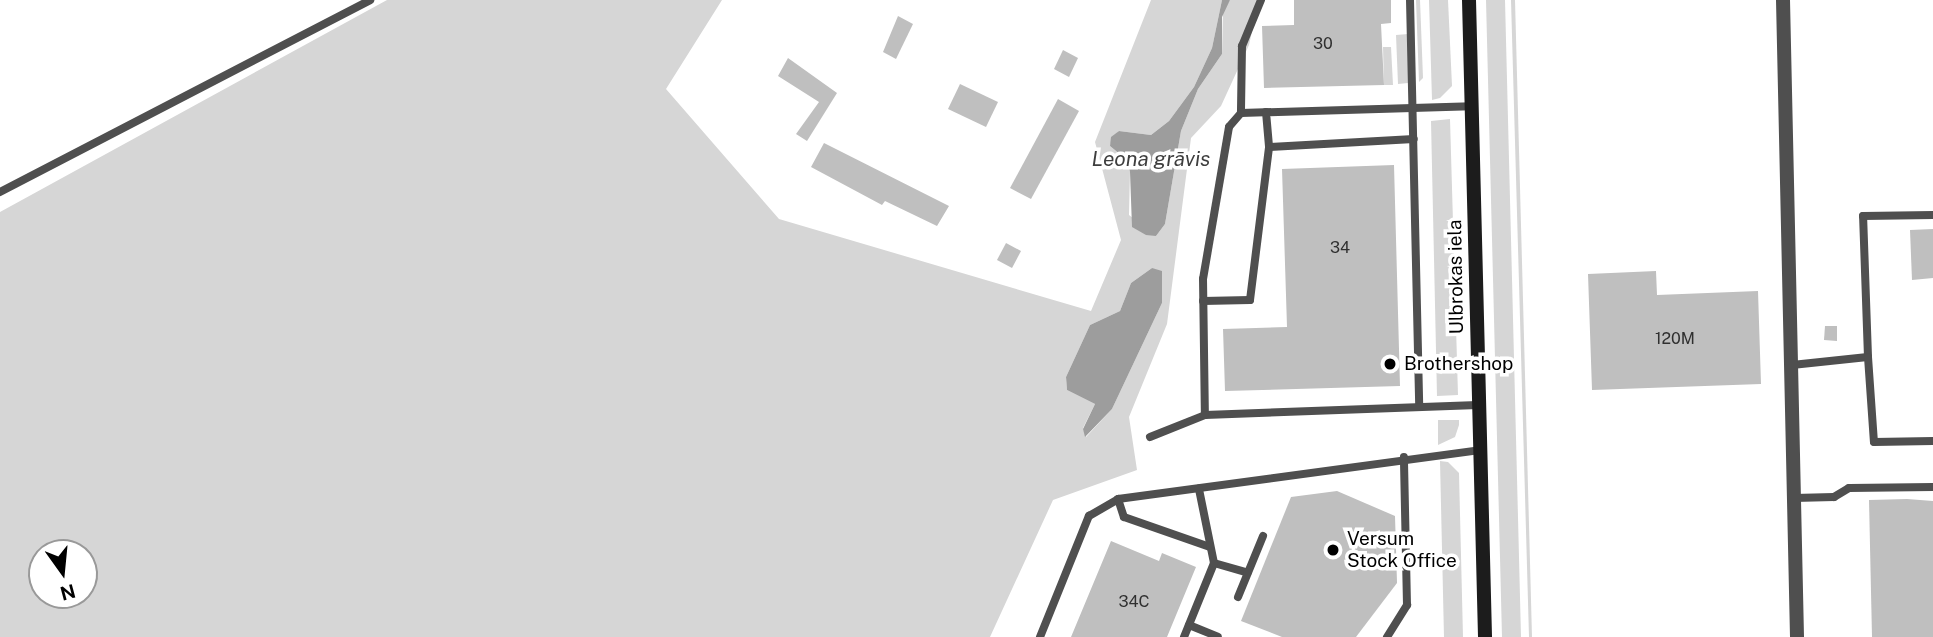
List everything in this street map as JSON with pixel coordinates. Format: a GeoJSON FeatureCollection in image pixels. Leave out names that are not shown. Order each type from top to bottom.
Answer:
{"type":"FeatureCollection","features":[{"type":"Feature","properties":{"kind":"main road","name":"Ulbrokas iela"},"geometry":{"type":"LineString","coordinates":[[1469,0],[1485,637]]}},
{"type":"Feature","properties":{"kind":"street"},"geometry":{"type":"LineString","coordinates":[[1783,0],[1797,637]]}},
{"type":"Feature","properties":{"kind":"lane"},"geometry":{"type":"LineString","coordinates":[[0,192],[370,0]]}},
{"type":"Feature","properties":{"kind":"lane"},"geometry":{"type":"LineString","coordinates":[[1205,415],[1203,279],[1229,127],[1241,113],[1242,46],[1261,0]]}},
{"type":"Feature","properties":{"kind":"lane"},"geometry":{"type":"LineString","coordinates":[[1410,0],[1419,407]]}},
{"type":"Feature","properties":{"kind":"lane"},"geometry":{"type":"LineString","coordinates":[[1241,113],[1471,106]]}},
{"type":"Feature","properties":{"kind":"lane"},"geometry":{"type":"LineString","coordinates":[[1203,301],[1250,300],[1269,147],[1266,112]]}},
{"type":"Feature","properties":{"kind":"lane"},"geometry":{"type":"LineString","coordinates":[[1269,147],[1414,139]]}},
{"type":"Feature","properties":{"kind":"lane"},"geometry":{"type":"LineString","coordinates":[[1933,215],[1863,216],[1874,442],[1933,441]]}},
{"type":"Feature","properties":{"kind":"lane"},"geometry":{"type":"LineString","coordinates":[[1791,365],[1868,357]]}},
{"type":"Feature","properties":{"kind":"lane"},"geometry":{"type":"LineString","coordinates":[[1150,438],[1205,415],[1478,405]]}},
{"type":"Feature","properties":{"kind":"lane"},"geometry":{"type":"LineString","coordinates":[[1040,637],[1089,516],[1118,499],[1404,457],[1480,450]]}},
{"type":"Feature","properties":{"kind":"lane"},"geometry":{"type":"LineString","coordinates":[[1387,637],[1407,605],[1404,457]]}},
{"type":"Feature","properties":{"kind":"lane"},"geometry":{"type":"LineString","coordinates":[[1794,498],[1834,497],[1849,488],[1933,487]]}},
{"type":"Feature","properties":{"kind":"lane"},"geometry":{"type":"LineString","coordinates":[[1184,637],[1214,563],[1199,489]]}},
{"type":"Feature","properties":{"kind":"lane"},"geometry":{"type":"LineString","coordinates":[[1118,499],[1124,517],[1210,547]]}},
{"type":"Feature","properties":{"kind":"lane"},"geometry":{"type":"LineString","coordinates":[[1238,597],[1263,536]]}},
{"type":"Feature","properties":{"kind":"lane"},"geometry":{"type":"LineString","coordinates":[[1214,563],[1248,573]]}},
{"type":"Feature","properties":{"kind":"lane"},"geometry":{"type":"LineString","coordinates":[[1189,625],[1218,637]]}},
{"type":"Feature","properties":{"kind":"shaded area"},"geometry":{"type":"Polygon","coordinates":[[[387,0],[722,0],[666,89],[779,219],[1091,311],[1121,240],[1095,142],[1151,0],[1222,0],[1212,48],[1194,87],[1169,121],[1151,135],[1119,131],[1110,146],[1127,160],[1130,172],[1129,215],[1156,236],[1165,224],[1181,131],[1198,89],[1222,54],[1223,11],[1230,0],[1259,0],[1249,45],[1221,106],[1191,138],[1167,324],[1129,417],[1137,470],[1053,500],[990,637],[0,637],[0,212],[387,0]],[[1152,268],[1131,283],[1120,311],[1090,325],[1066,377],[1067,390],[1095,404],[1083,428],[1086,437],[1112,409],[1162,303],[1152,268]]]}},
{"type":"Feature","properties":{"kind":"shaded area"},"geometry":{"type":"Polygon","coordinates":[[[1416,0],[1420,0],[1423,78],[1419,82],[1416,0]]]}},
{"type":"Feature","properties":{"kind":"shaded area"},"geometry":{"type":"Polygon","coordinates":[[[1429,0],[1448,0],[1452,86],[1440,98],[1432,100],[1429,0]]]}},
{"type":"Feature","properties":{"kind":"shaded area"},"geometry":{"type":"Polygon","coordinates":[[[1486,0],[1505,0],[1521,637],[1502,637],[1486,0]]]}},
{"type":"Feature","properties":{"kind":"shaded area"},"geometry":{"type":"Polygon","coordinates":[[[1511,0],[1515,0],[1532,637],[1529,637],[1511,0]]]}},
{"type":"Feature","properties":{"kind":"shaded area"},"geometry":{"type":"Polygon","coordinates":[[[1408,34],[1408,83],[1398,84],[1396,35],[1408,34]]]}},
{"type":"Feature","properties":{"kind":"shaded area"},"geometry":{"type":"Polygon","coordinates":[[[1383,47],[1391,47],[1393,85],[1384,85],[1383,47]]]}},
{"type":"Feature","properties":{"kind":"shaded area"},"geometry":{"type":"Polygon","coordinates":[[[1450,119],[1458,395],[1437,396],[1431,121],[1450,119]]]}},
{"type":"Feature","properties":{"kind":"shaded area"},"geometry":{"type":"Polygon","coordinates":[[[1438,420],[1459,420],[1459,425],[1455,437],[1438,445],[1438,420]]]}},
{"type":"Feature","properties":{"kind":"shaded area"},"geometry":{"type":"Polygon","coordinates":[[[1440,461],[1448,462],[1459,473],[1463,637],[1444,637],[1440,461]]]}},
{"type":"Feature","properties":{"kind":"water","name":"Leona grāvis"},"geometry":{"type":"Polygon","coordinates":[[[1222,0],[1230,0],[1222,17],[1222,54],[1198,89],[1181,131],[1165,224],[1156,236],[1146,235],[1132,227],[1130,172],[1127,160],[1110,146],[1111,137],[1119,131],[1151,135],[1169,121],[1194,87],[1212,48],[1222,0]]]}},
{"type":"Feature","properties":{"kind":"water"},"geometry":{"type":"Polygon","coordinates":[[[1152,268],[1162,271],[1162,303],[1112,409],[1085,437],[1083,429],[1095,404],[1067,390],[1066,377],[1090,325],[1120,311],[1131,283],[1152,268]]]}},
{"type":"Feature","properties":{"kind":"building"},"geometry":{"type":"Polygon","coordinates":[[[1294,0],[1391,0],[1391,23],[1381,24],[1384,85],[1264,88],[1262,26],[1294,25],[1294,0]]]}},
{"type":"Feature","properties":{"kind":"building"},"geometry":{"type":"Polygon","coordinates":[[[898,16],[913,24],[896,59],[883,52],[898,16]]]}},
{"type":"Feature","properties":{"kind":"building"},"geometry":{"type":"Polygon","coordinates":[[[1063,50],[1078,58],[1069,77],[1054,69],[1063,50]]]}},
{"type":"Feature","properties":{"kind":"building"},"geometry":{"type":"Polygon","coordinates":[[[788,58],[837,93],[807,141],[796,134],[819,102],[778,76],[788,58]]]}},
{"type":"Feature","properties":{"kind":"building"},"geometry":{"type":"Polygon","coordinates":[[[960,84],[998,102],[986,127],[948,109],[960,84]]]}},
{"type":"Feature","properties":{"kind":"building"},"geometry":{"type":"Polygon","coordinates":[[[1058,99],[1079,111],[1031,199],[1010,188],[1058,99]]]}},
{"type":"Feature","properties":{"kind":"building"},"geometry":{"type":"Polygon","coordinates":[[[824,143],[949,206],[937,226],[885,201],[882,205],[811,167],[824,143]]]}},
{"type":"Feature","properties":{"kind":"building"},"geometry":{"type":"Polygon","coordinates":[[[1394,165],[1400,386],[1225,391],[1223,329],[1287,327],[1282,169],[1394,165]]]}},
{"type":"Feature","properties":{"kind":"building"},"geometry":{"type":"Polygon","coordinates":[[[1933,229],[1933,278],[1912,280],[1910,230],[1933,229]]]}},
{"type":"Feature","properties":{"kind":"building"},"geometry":{"type":"Polygon","coordinates":[[[1006,243],[1021,251],[1012,268],[997,260],[1006,243]]]}},
{"type":"Feature","properties":{"kind":"building"},"geometry":{"type":"Polygon","coordinates":[[[1656,271],[1657,295],[1758,291],[1761,384],[1592,390],[1588,274],[1656,271]]]}},
{"type":"Feature","properties":{"kind":"building"},"geometry":{"type":"Polygon","coordinates":[[[1825,326],[1837,326],[1837,341],[1824,340],[1825,326]]]}},
{"type":"Feature","properties":{"kind":"building","name":"Versum Stock Office"},"geometry":{"type":"Polygon","coordinates":[[[1337,491],[1395,516],[1397,583],[1356,637],[1282,637],[1241,621],[1291,497],[1337,491]]]}},
{"type":"Feature","properties":{"kind":"building"},"geometry":{"type":"Polygon","coordinates":[[[1869,500],[1933,501],[1933,637],[1872,637],[1869,500]]]}},
{"type":"Feature","properties":{"kind":"building"},"geometry":{"type":"Polygon","coordinates":[[[1111,541],[1159,561],[1162,553],[1196,567],[1167,637],[1071,637],[1111,541]]]}},
{"type":"Feature","properties":{"kind":"place","name":"Brothershop"},"geometry":{"type":"Point","coordinates":[1390,364]}},
{"type":"Feature","properties":{"kind":"place","name":"Versum Stock Office"},"geometry":{"type":"Point","coordinates":[1333,550]}}]}
